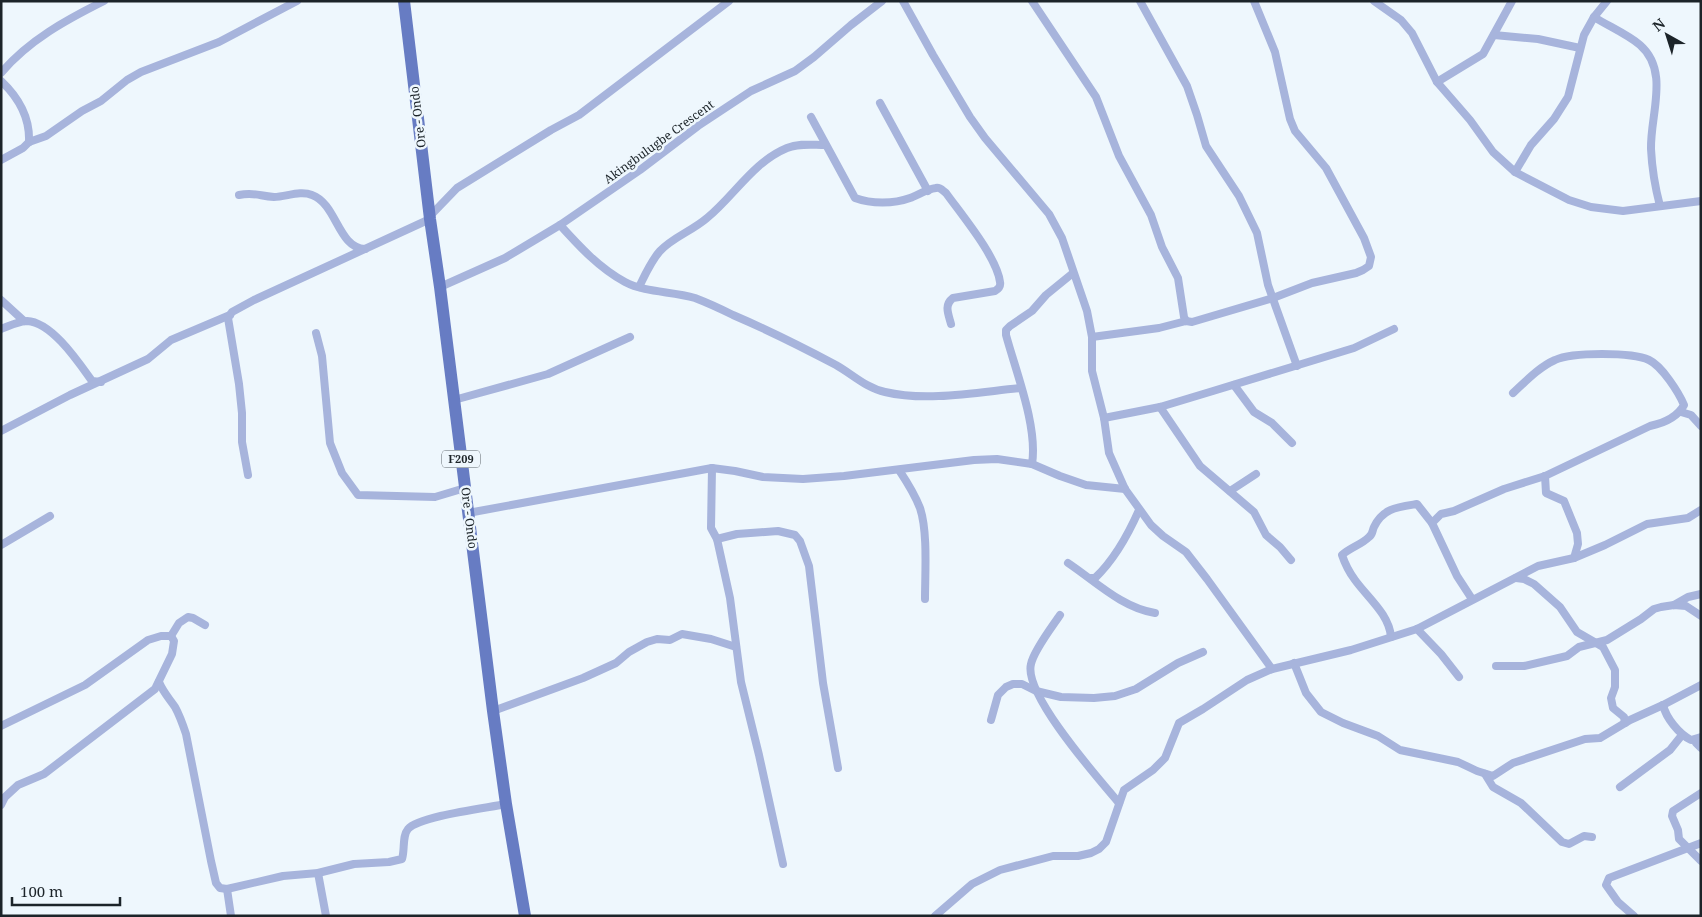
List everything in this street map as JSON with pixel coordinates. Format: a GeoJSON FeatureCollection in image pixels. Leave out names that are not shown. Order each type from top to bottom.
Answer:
{"type":"FeatureCollection","features":[{"type":"Feature","properties":{"kind":"main road","name":"Ore - Ondo"},"geometry":{"type":"LineString","coordinates":[[404,1],[493,711],[525,916]]}},
{"type":"Feature","properties":{"kind":"street"},"geometry":{"type":"LineString","coordinates":[[1,73],[28,46],[47,32],[104,1]]}},
{"type":"Feature","properties":{"kind":"street"},"geometry":{"type":"LineString","coordinates":[[1,160],[23,148],[29,142],[46,136],[74,116],[101,101],[127,80],[141,72],[218,42],[297,1]]}},
{"type":"Feature","properties":{"kind":"street"},"geometry":{"type":"LineString","coordinates":[[1,431],[148,359],[170,340],[230,315],[254,300],[430,218],[457,188],[578,115],[729,1]]}},
{"type":"Feature","properties":{"kind":"street","name":"Akingbulugbe Crescent"},"geometry":{"type":"LineString","coordinates":[[440,287],[505,258],[560,224],[632,176],[698,126],[751,91],[795,71],[882,1]]}},
{"type":"Feature","properties":{"kind":"street"},"geometry":{"type":"LineString","coordinates":[[903,1],[975,124],[1049,214],[1062,238],[1087,311],[1092,336],[1092,371],[1104,418],[1109,453],[1125,489],[1139,510],[1163,536],[1186,552],[1272,669]]}},
{"type":"Feature","properties":{"kind":"street"},"geometry":{"type":"LineString","coordinates":[[1032,1],[1096,97],[1119,156],[1151,215],[1162,247],[1178,278],[1186,320]]}},
{"type":"Feature","properties":{"kind":"street"},"geometry":{"type":"LineString","coordinates":[[1140,1],[1187,86],[1206,146],[1239,196],[1257,233],[1268,285],[1297,366]]}},
{"type":"Feature","properties":{"kind":"street"},"geometry":{"type":"LineString","coordinates":[[1092,336],[1159,328],[1186,320],[1192,322],[1273,298],[1312,283],[1363,270],[1369,266],[1372,257],[1364,238],[1326,168],[1296,131],[1290,119],[1274,52],[1254,1]]}},
{"type":"Feature","properties":{"kind":"street"},"geometry":{"type":"LineString","coordinates":[[1374,1],[1401,20],[1412,33],[1437,82],[1470,120],[1493,152],[1514,172],[1570,200],[1591,207],[1623,211],[1701,201]]}},
{"type":"Feature","properties":{"kind":"street"},"geometry":{"type":"LineString","coordinates":[[1437,82],[1483,54],[1512,1]]}},
{"type":"Feature","properties":{"kind":"street"},"geometry":{"type":"LineString","coordinates":[[1514,172],[1531,145],[1554,119],[1568,97],[1584,35],[1594,17],[1607,1]]}},
{"type":"Feature","properties":{"kind":"street"},"geometry":{"type":"LineString","coordinates":[[1594,17],[1640,46],[1650,60],[1657,76],[1651,147],[1653,179],[1660,206]]}},
{"type":"Feature","properties":{"kind":"street"},"geometry":{"type":"LineString","coordinates":[[1494,35],[1538,39],[1580,48]]}},
{"type":"Feature","properties":{"kind":"street"},"geometry":{"type":"LineString","coordinates":[[1,81],[19,102],[26,118],[29,142]]}},
{"type":"Feature","properties":{"kind":"street"},"geometry":{"type":"LineString","coordinates":[[880,103],[928,191]]}},
{"type":"Feature","properties":{"kind":"street"},"geometry":{"type":"LineString","coordinates":[[811,117],[855,198],[874,202],[894,202],[939,188],[946,193],[986,250],[996,268],[1001,284],[999,289],[953,298],[946,306],[951,324]]}},
{"type":"Feature","properties":{"kind":"street"},"geometry":{"type":"LineString","coordinates":[[639,287],[658,253],[668,242],[694,228],[708,217],[754,170],[787,148],[803,144],[825,145]]}},
{"type":"Feature","properties":{"kind":"street"},"geometry":{"type":"LineString","coordinates":[[239,195],[251,192],[274,197],[303,193],[312,195],[322,200],[329,208],[347,239],[360,249],[366,249]]}},
{"type":"Feature","properties":{"kind":"street"},"geometry":{"type":"LineString","coordinates":[[560,224],[584,251],[626,282],[639,287],[694,298],[782,336],[838,366],[864,384],[884,392],[910,396],[1021,388]]}},
{"type":"Feature","properties":{"kind":"street"},"geometry":{"type":"LineString","coordinates":[[1032,464],[1033,442],[1029,415],[1006,330],[1032,311],[1046,295],[1074,273]]}},
{"type":"Feature","properties":{"kind":"street"},"geometry":{"type":"LineString","coordinates":[[1,300],[24,321]]}},
{"type":"Feature","properties":{"kind":"street"},"geometry":{"type":"LineString","coordinates":[[230,315],[227,323],[239,384],[242,442],[248,475]]}},
{"type":"Feature","properties":{"kind":"street"},"geometry":{"type":"LineString","coordinates":[[1,329],[24,321],[30,321],[46,329],[65,344],[92,381],[101,382]]}},
{"type":"Feature","properties":{"kind":"street"},"geometry":{"type":"LineString","coordinates":[[1104,418],[1160,408],[1297,366],[1354,348],[1394,329]]}},
{"type":"Feature","properties":{"kind":"street"},"geometry":{"type":"LineString","coordinates":[[316,332],[322,356],[330,443],[342,473],[358,495],[435,497],[465,488]]}},
{"type":"Feature","properties":{"kind":"street"},"geometry":{"type":"LineString","coordinates":[[454,400],[548,374],[630,337]]}},
{"type":"Feature","properties":{"kind":"street"},"geometry":{"type":"LineString","coordinates":[[1432,523],[1441,514],[1487,498],[1504,489],[1545,476],[1650,426],[1664,423],[1681,412],[1684,405],[1678,390],[1651,361],[1630,356],[1567,356],[1554,360],[1532,376],[1513,394]]}},
{"type":"Feature","properties":{"kind":"street"},"geometry":{"type":"LineString","coordinates":[[1234,385],[1254,412],[1272,423],[1292,443]]}},
{"type":"Feature","properties":{"kind":"street"},"geometry":{"type":"LineString","coordinates":[[1160,408],[1200,466],[1254,512],[1266,535],[1280,546],[1291,560]]}},
{"type":"Feature","properties":{"kind":"street"},"geometry":{"type":"LineString","coordinates":[[1681,412],[1691,415],[1701,426]]}},
{"type":"Feature","properties":{"kind":"street"},"geometry":{"type":"LineString","coordinates":[[468,513],[712,468],[735,470],[763,477],[803,479],[997,459],[1032,464],[1086,485],[1125,489]]}},
{"type":"Feature","properties":{"kind":"street"},"geometry":{"type":"LineString","coordinates":[[712,468],[711,528],[717,539],[730,598],[740,682],[759,755],[783,864]]}},
{"type":"Feature","properties":{"kind":"street"},"geometry":{"type":"LineString","coordinates":[[899,470],[921,510],[924,527],[924,599]]}},
{"type":"Feature","properties":{"kind":"street"},"geometry":{"type":"LineString","coordinates":[[1230,491],[1256,474]]}},
{"type":"Feature","properties":{"kind":"street"},"geometry":{"type":"LineString","coordinates":[[1545,476],[1546,493],[1564,501],[1577,533],[1578,544],[1574,558]]}},
{"type":"Feature","properties":{"kind":"street"},"geometry":{"type":"LineString","coordinates":[[1391,637],[1387,622],[1354,580],[1342,555],[1350,548],[1369,538],[1380,517],[1387,510],[1417,504],[1432,523],[1458,576],[1472,599]]}},
{"type":"Feature","properties":{"kind":"street"},"geometry":{"type":"LineString","coordinates":[[1091,578],[1101,573],[1120,548],[1139,510]]}},
{"type":"Feature","properties":{"kind":"street"},"geometry":{"type":"LineString","coordinates":[[935,916],[972,884],[1000,870],[1053,856],[1084,854],[1099,849],[1106,842],[1124,790],[1153,770],[1165,758],[1179,723],[1247,680],[1272,669],[1351,650],[1417,629],[1538,566],[1574,558],[1606,545],[1647,524],[1688,518],[1701,510]]}},
{"type":"Feature","properties":{"kind":"street"},"geometry":{"type":"LineString","coordinates":[[1,545],[50,516]]}},
{"type":"Feature","properties":{"kind":"street"},"geometry":{"type":"LineString","coordinates":[[717,539],[737,534],[778,531],[795,535],[800,541],[810,566],[823,684],[838,768]]}},
{"type":"Feature","properties":{"kind":"street"},"geometry":{"type":"LineString","coordinates":[[1068,563],[1120,599],[1142,611],[1155,613]]}},
{"type":"Feature","properties":{"kind":"street"},"geometry":{"type":"LineString","coordinates":[[1516,578],[1524,579],[1534,584],[1560,607],[1577,632],[1603,646],[1615,670],[1615,687],[1611,698],[1612,708],[1624,718],[1625,723]]}},
{"type":"Feature","properties":{"kind":"street"},"geometry":{"type":"LineString","coordinates":[[1674,605],[1688,597],[1701,594]]}},
{"type":"Feature","properties":{"kind":"street"},"geometry":{"type":"LineString","coordinates":[[1496,666],[1524,666],[1567,656],[1579,647],[1607,640],[1654,609],[1674,605],[1686,606],[1701,616]]}},
{"type":"Feature","properties":{"kind":"street"},"geometry":{"type":"LineString","coordinates":[[1060,615],[1031,664],[1032,683],[1052,718],[1091,770],[1119,803]]}},
{"type":"Feature","properties":{"kind":"street"},"geometry":{"type":"LineString","coordinates":[[171,636],[179,623],[188,617],[205,625]]}},
{"type":"Feature","properties":{"kind":"street"},"geometry":{"type":"LineString","coordinates":[[1417,629],[1441,654],[1459,677]]}},
{"type":"Feature","properties":{"kind":"street"},"geometry":{"type":"LineString","coordinates":[[493,711],[583,678],[616,663],[629,652],[657,639],[670,640],[682,634],[711,639],[736,647]]}},
{"type":"Feature","properties":{"kind":"street"},"geometry":{"type":"LineString","coordinates":[[1,726],[85,685],[148,640],[161,636],[171,636]]}},
{"type":"Feature","properties":{"kind":"street"},"geometry":{"type":"LineString","coordinates":[[1,806],[5,797],[18,785],[44,774],[155,689],[172,654],[174,642],[171,636]]}},
{"type":"Feature","properties":{"kind":"street"},"geometry":{"type":"LineString","coordinates":[[991,720],[998,695],[1006,687],[1013,684],[1022,684],[1036,691],[1061,697],[1094,698],[1115,696],[1136,689],[1178,663],[1203,652]]}},
{"type":"Feature","properties":{"kind":"street"},"geometry":{"type":"LineString","coordinates":[[1294,663],[1306,693],[1321,712],[1343,723],[1378,736],[1400,750],[1458,762],[1493,776],[1513,763],[1585,739],[1600,738],[1645,712],[1664,705],[1701,685]]}},
{"type":"Feature","properties":{"kind":"street"},"geometry":{"type":"LineString","coordinates":[[159,682],[162,690],[174,705],[182,720],[216,883],[220,888],[227,889],[283,876],[318,873],[354,864],[389,862],[402,859],[405,836],[409,828],[426,819],[506,804]]}},
{"type":"Feature","properties":{"kind":"street"},"geometry":{"type":"LineString","coordinates":[[1664,705],[1665,715],[1682,735],[1691,740],[1699,738]]}},
{"type":"Feature","properties":{"kind":"street"},"geometry":{"type":"LineString","coordinates":[[1620,787],[1670,750],[1682,735]]}},
{"type":"Feature","properties":{"kind":"street"},"geometry":{"type":"LineString","coordinates":[[1699,738],[1696,744],[1701,748]]}},
{"type":"Feature","properties":{"kind":"street"},"geometry":{"type":"LineString","coordinates":[[1485,774],[1493,788],[1521,803],[1562,842],[1569,844],[1584,836],[1592,837]]}},
{"type":"Feature","properties":{"kind":"street"},"geometry":{"type":"LineString","coordinates":[[1701,793],[1673,811],[1672,816],[1680,839],[1701,861]]}},
{"type":"Feature","properties":{"kind":"street"},"geometry":{"type":"LineString","coordinates":[[1634,916],[1618,902],[1606,885],[1609,878],[1701,843]]}},
{"type":"Feature","properties":{"kind":"street"},"geometry":{"type":"LineString","coordinates":[[318,873],[326,916]]}},
{"type":"Feature","properties":{"kind":"street"},"geometry":{"type":"LineString","coordinates":[[227,889],[231,916]]}}]}
